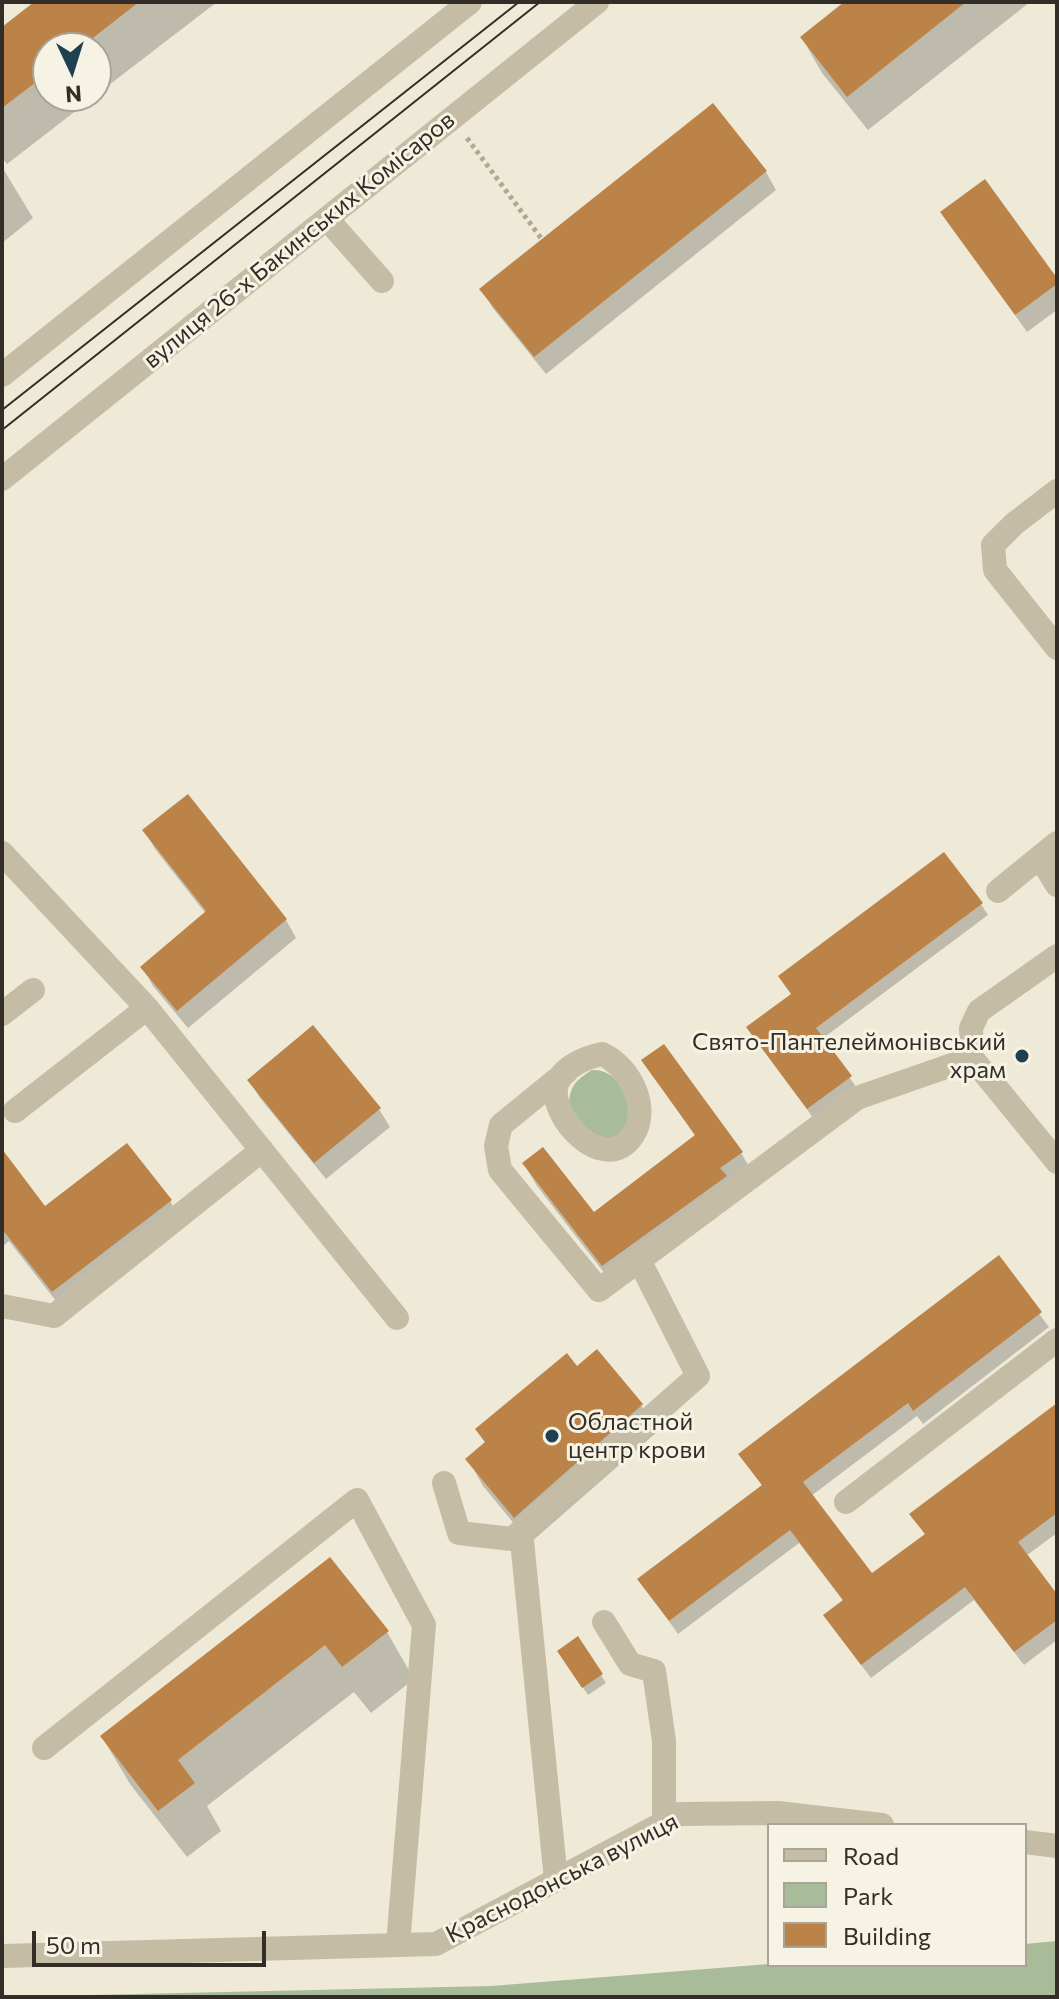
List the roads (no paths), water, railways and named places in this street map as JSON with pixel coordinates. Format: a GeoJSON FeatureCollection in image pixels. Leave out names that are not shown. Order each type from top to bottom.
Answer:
{"type":"FeatureCollection","features":[{"type":"Feature","properties":{"kind":"street"},"geometry":{"type":"LineString","coordinates":[[2,375],[470,2]]}},
{"type":"Feature","properties":{"kind":"street","name":"вулиця 26-х Бакинських Комісаров"},"geometry":{"type":"LineString","coordinates":[[2,479],[597,2]]}},
{"type":"Feature","properties":{"kind":"street"},"geometry":{"type":"LineString","coordinates":[[327,219],[382,281]]}},
{"type":"Feature","properties":{"kind":"street"},"geometry":{"type":"LineString","coordinates":[[1057,491],[1014,524],[993,545],[995,570],[1057,648]]}},
{"type":"Feature","properties":{"kind":"street"},"geometry":{"type":"LineString","coordinates":[[998,891],[1048,850],[1057,885]]}},
{"type":"Feature","properties":{"kind":"street"},"geometry":{"type":"LineString","coordinates":[[2,853],[147,1008],[397,1318]]}},
{"type":"Feature","properties":{"kind":"street"},"geometry":{"type":"LineString","coordinates":[[1057,956],[979,1011],[971,1028],[972,1058],[1057,1162]]}},
{"type":"Feature","properties":{"kind":"street"},"geometry":{"type":"LineString","coordinates":[[2,1014],[33,990]]}},
{"type":"Feature","properties":{"kind":"street"},"geometry":{"type":"LineString","coordinates":[[15,1111],[147,1008]]}},
{"type":"Feature","properties":{"kind":"street"},"geometry":{"type":"LineString","coordinates":[[566,1072],[501,1125],[496,1146],[500,1170],[599,1290],[857,1098],[972,1058]]}},
{"type":"Feature","properties":{"kind":"street"},"geometry":{"type":"LineString","coordinates":[[2,1306],[54,1316],[262,1150]]}},
{"type":"Feature","properties":{"kind":"street"},"geometry":{"type":"LineString","coordinates":[[444,1483],[459,1533],[512,1539],[698,1376],[639,1260]]}},
{"type":"Feature","properties":{"kind":"street"},"geometry":{"type":"LineString","coordinates":[[846,1502],[1057,1340]]}},
{"type":"Feature","properties":{"kind":"street"},"geometry":{"type":"LineString","coordinates":[[44,1748],[357,1500],[424,1625],[398,1945]]}},
{"type":"Feature","properties":{"kind":"street"},"geometry":{"type":"LineString","coordinates":[[521,1531],[556,1880]]}},
{"type":"Feature","properties":{"kind":"street"},"geometry":{"type":"LineString","coordinates":[[604,1622],[630,1664],[654,1671],[664,1741],[664,1823]]}},
{"type":"Feature","properties":{"kind":"street","name":"Краснодонська вулиця"},"geometry":{"type":"LineString","coordinates":[[2,1956],[436,1944],[680,1814],[778,1813],[865,1823]]}},
{"type":"Feature","properties":{"kind":"street"},"geometry":{"type":"LineString","coordinates":[[1027,1842],[1057,1846]]}},
{"type":"Feature","properties":{"kind":"tram line"},"geometry":{"type":"LineString","coordinates":[[2,410],[519,2]]}},
{"type":"Feature","properties":{"kind":"tram line"},"geometry":{"type":"LineString","coordinates":[[2,430],[540,2]]}},
{"type":"Feature","properties":{"kind":"place","name":"Свято-Пантелеймонівський храм"},"geometry":{"type":"Point","coordinates":[1022,1056]}},
{"type":"Feature","properties":{"kind":"place","name":"Областной центр крови"},"geometry":{"type":"Point","coordinates":[552,1436]}}]}
